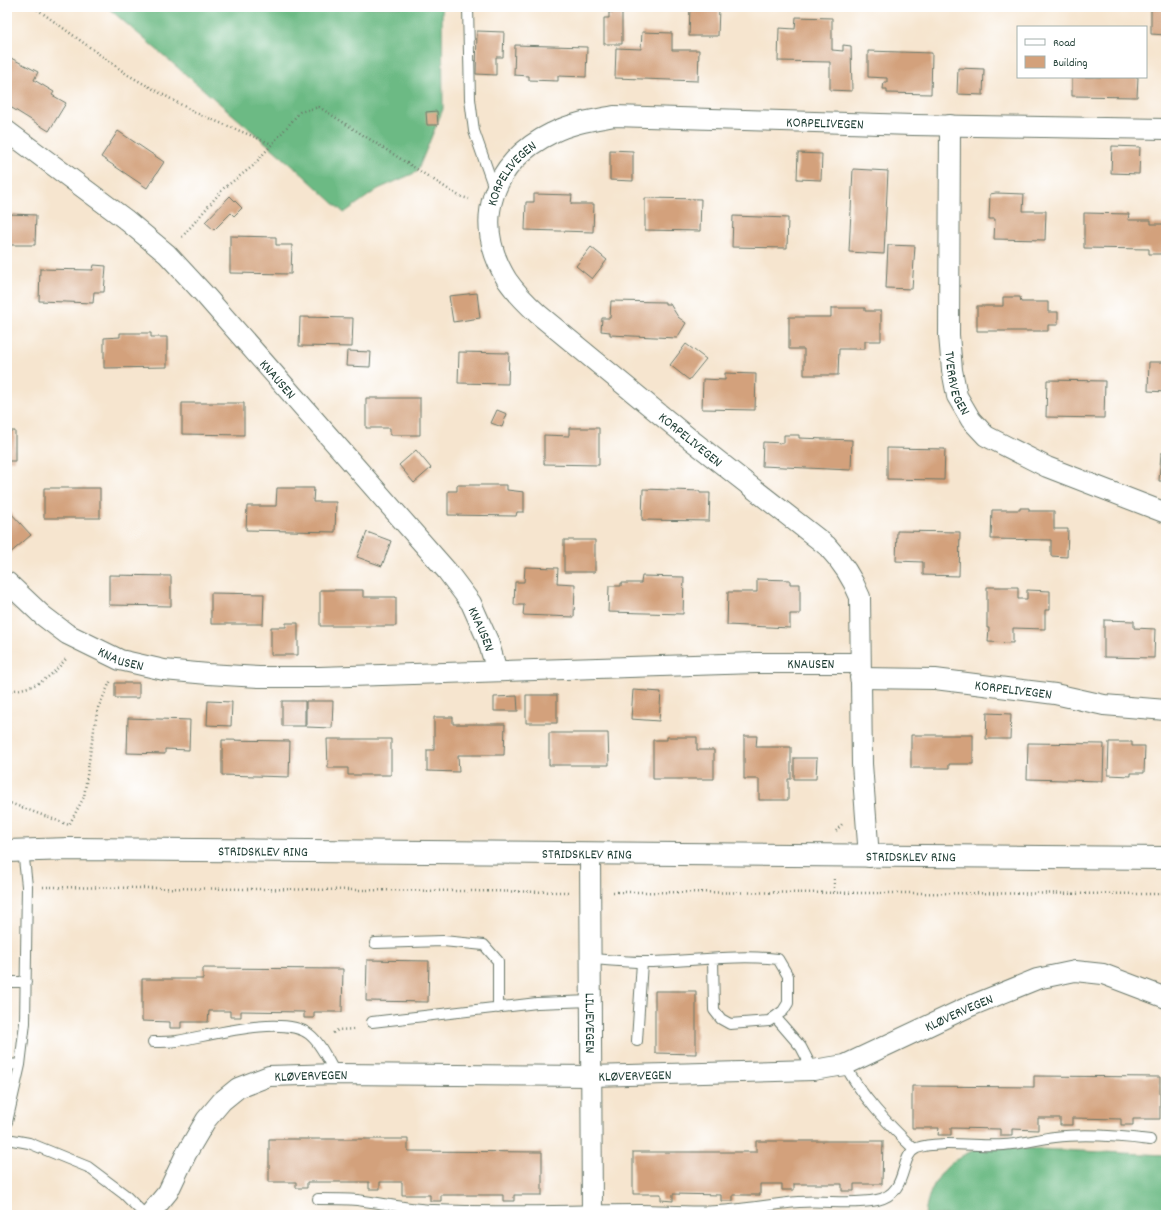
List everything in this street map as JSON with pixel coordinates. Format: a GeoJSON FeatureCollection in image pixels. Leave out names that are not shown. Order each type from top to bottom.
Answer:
{"type":"FeatureCollection","features":[{"type":"Feature","properties":{"kind":"street","name":"KORPELIVEGEN"},"geometry":{"type":"LineString","coordinates":[[869,857],[862,764],[860,597],[853,578],[843,563],[827,546],[690,439],[538,314],[521,298],[507,280],[497,259],[491,239],[492,197],[501,177],[515,158],[533,144],[553,132],[581,123],[614,116],[950,125],[1166,128]]}},
{"type":"Feature","properties":{"kind":"street","name":"TVERRVEGEN"},"geometry":{"type":"LineString","coordinates":[[950,125],[948,335],[957,396],[971,420],[986,436],[1047,467],[1166,513]]}},
{"type":"Feature","properties":{"kind":"street","name":"KNAUSEN"},"geometry":{"type":"LineString","coordinates":[[7,131],[125,218],[167,254],[447,571],[471,604],[488,641],[497,671]]}},
{"type":"Feature","properties":{"kind":"street","name":"KNAUSEN"},"geometry":{"type":"LineString","coordinates":[[7,582],[42,615],[67,634],[120,660],[164,670],[259,677],[756,663],[860,671]]}},
{"type":"Feature","properties":{"kind":"street","name":"KORPELIVEGEN"},"geometry":{"type":"LineString","coordinates":[[860,671],[1055,694],[1104,705],[1166,710]]}},
{"type":"Feature","properties":{"kind":"street","name":"STRIDSKLEV RING"},"geometry":{"type":"LineString","coordinates":[[15,851],[70,849],[869,857],[1166,858]]}},
{"type":"Feature","properties":{"kind":"street","name":"LILJEVEGEN"},"geometry":{"type":"LineString","coordinates":[[590,854],[591,1213]]}},
{"type":"Feature","properties":{"kind":"street","name":"KLØVERVEGEN"},"geometry":{"type":"LineString","coordinates":[[149,1215],[168,1192],[186,1154],[206,1120],[222,1101],[238,1088],[269,1076],[336,1074],[591,1076],[813,1070],[845,1065],[869,1056],[968,1007],[1037,979],[1075,971],[1103,974],[1166,998]]}},
{"type":"Feature","properties":{"kind":"lane"},"geometry":{"type":"LineString","coordinates":[[468,7],[470,99],[474,131],[492,197]]}},
{"type":"Feature","properties":{"kind":"lane"},"geometry":{"type":"LineString","coordinates":[[7,1122],[20,1065],[25,1023],[27,886],[15,851]]}},
{"type":"Feature","properties":{"kind":"lane"},"geometry":{"type":"LineString","coordinates":[[375,943],[443,941],[476,942],[484,945],[498,961],[498,1008]]}},
{"type":"Feature","properties":{"kind":"lane"},"geometry":{"type":"LineString","coordinates":[[590,959],[642,962],[714,959],[765,957],[778,959],[788,976],[788,1003],[776,1018],[769,1021],[730,1024],[721,1019],[714,1010],[714,959]]}},
{"type":"Feature","properties":{"kind":"lane"},"geometry":{"type":"LineString","coordinates":[[637,1042],[642,962]]}},
{"type":"Feature","properties":{"kind":"lane"},"geometry":{"type":"LineString","coordinates":[[7,982],[26,982]]}},
{"type":"Feature","properties":{"kind":"lane"},"geometry":{"type":"LineString","coordinates":[[372,1022],[537,1003],[591,1001]]}},
{"type":"Feature","properties":{"kind":"lane"},"geometry":{"type":"LineString","coordinates":[[776,1018],[801,1047],[813,1070]]}},
{"type":"Feature","properties":{"kind":"lane"},"geometry":{"type":"LineString","coordinates":[[153,1042],[176,1041],[237,1028],[290,1026],[308,1033],[316,1041],[336,1074]]}},
{"type":"Feature","properties":{"kind":"lane"},"geometry":{"type":"LineString","coordinates":[[7,1064],[20,1065]]}},
{"type":"Feature","properties":{"kind":"lane"},"geometry":{"type":"LineString","coordinates":[[845,1065],[866,1097],[894,1130],[914,1149]]}},
{"type":"Feature","properties":{"kind":"lane"},"geometry":{"type":"LineString","coordinates":[[318,1199],[356,1200],[431,1210],[591,1213],[716,1212],[801,1202],[861,1202],[879,1200],[892,1193],[897,1188],[903,1176],[906,1161],[914,1149],[935,1145],[1003,1145],[1056,1137],[1109,1135],[1150,1140]]}},
{"type":"Feature","properties":{"kind":"lane"},"geometry":{"type":"LineString","coordinates":[[7,1139],[28,1143],[88,1167],[124,1194],[145,1215]]}},
{"type":"Feature","properties":{"kind":"path"},"geometry":{"type":"LineString","coordinates":[[34,7],[128,75],[196,113],[272,144]]}},
{"type":"Feature","properties":{"kind":"path"},"geometry":{"type":"LineString","coordinates":[[167,254],[224,188],[253,166],[300,112],[319,107],[459,196],[492,197]]}},
{"type":"Feature","properties":{"kind":"path"},"geometry":{"type":"LineString","coordinates":[[7,691],[24,689],[41,683],[61,665],[81,641]]}},
{"type":"Feature","properties":{"kind":"path"},"geometry":{"type":"LineString","coordinates":[[7,802],[69,825],[84,797],[98,708],[120,660]]}},
{"type":"Feature","properties":{"kind":"path"},"geometry":{"type":"LineString","coordinates":[[834,875],[834,893]]}},
{"type":"Feature","properties":{"kind":"path"},"geometry":{"type":"LineString","coordinates":[[316,1041],[338,1030],[360,1028],[372,1022]]}},
{"type":"Feature","properties":{"kind":"green space"},"geometry":{"type":"Polygon","coordinates":[[[107,7],[442,7],[443,109],[417,172],[378,189],[344,213],[302,174],[107,7]]]}},
{"type":"Feature","properties":{"kind":"green space"},"geometry":{"type":"Polygon","coordinates":[[[997,1147],[1166,1155],[1166,1215],[925,1215],[934,1184],[947,1167],[955,1160],[975,1150],[997,1147]]]}},
{"type":"Feature","properties":{"kind":"building"},"geometry":{"type":"Polygon","coordinates":[[[690,7],[719,7],[718,36],[689,36],[690,7]]]}},
{"type":"Feature","properties":{"kind":"building"},"geometry":{"type":"Polygon","coordinates":[[[1151,7],[1166,7],[1166,35],[1151,34],[1151,7]]]}},
{"type":"Feature","properties":{"kind":"building"},"geometry":{"type":"Polygon","coordinates":[[[609,12],[622,12],[622,44],[604,44],[604,18],[609,18],[609,12]]]}},
{"type":"Feature","properties":{"kind":"building"},"geometry":{"type":"Polygon","coordinates":[[[796,17],[832,18],[832,50],[843,51],[843,45],[851,46],[852,91],[830,90],[830,62],[778,61],[779,28],[795,29],[796,17]]]}},
{"type":"Feature","properties":{"kind":"building"},"geometry":{"type":"Polygon","coordinates":[[[477,31],[504,32],[503,57],[496,57],[496,75],[476,74],[477,31]]]}},
{"type":"Feature","properties":{"kind":"building"},"geometry":{"type":"Polygon","coordinates":[[[642,32],[672,33],[672,50],[699,50],[698,81],[615,78],[616,48],[641,49],[642,32]]]}},
{"type":"Feature","properties":{"kind":"building"},"geometry":{"type":"Polygon","coordinates":[[[515,45],[587,47],[586,77],[558,76],[558,81],[529,80],[529,76],[514,75],[515,45]]]}},
{"type":"Feature","properties":{"kind":"building"},"geometry":{"type":"Polygon","coordinates":[[[868,51],[932,53],[931,94],[887,93],[887,89],[883,89],[884,82],[887,82],[887,78],[868,77],[868,51]]]}},
{"type":"Feature","properties":{"kind":"building"},"geometry":{"type":"Polygon","coordinates":[[[7,56],[38,72],[34,80],[54,92],[52,95],[66,103],[49,131],[7,105],[7,56]]]}},
{"type":"Feature","properties":{"kind":"building"},"geometry":{"type":"Polygon","coordinates":[[[958,68],[984,69],[983,95],[957,94],[958,68]]]}},
{"type":"Feature","properties":{"kind":"building"},"geometry":{"type":"Polygon","coordinates":[[[1072,78],[1138,78],[1137,97],[1072,96],[1072,78]]]}},
{"type":"Feature","properties":{"kind":"building"},"geometry":{"type":"Polygon","coordinates":[[[437,111],[438,125],[427,125],[426,112],[437,111]]]}},
{"type":"Feature","properties":{"kind":"building"},"geometry":{"type":"Polygon","coordinates":[[[118,131],[164,162],[147,188],[101,157],[118,131]]]}},
{"type":"Feature","properties":{"kind":"building"},"geometry":{"type":"Polygon","coordinates":[[[1112,146],[1140,147],[1139,174],[1111,173],[1112,146]]]}},
{"type":"Feature","properties":{"kind":"building"},"geometry":{"type":"Polygon","coordinates":[[[610,150],[633,151],[633,181],[610,180],[610,150]]]}},
{"type":"Feature","properties":{"kind":"building"},"geometry":{"type":"Polygon","coordinates":[[[798,153],[822,154],[821,180],[797,179],[798,153]]]}},
{"type":"Feature","properties":{"kind":"building"},"geometry":{"type":"Polygon","coordinates":[[[853,169],[888,171],[884,254],[849,252],[853,169]]]}},
{"type":"Feature","properties":{"kind":"building"},"geometry":{"type":"Polygon","coordinates":[[[534,194],[572,195],[571,204],[594,204],[593,232],[525,230],[526,202],[534,202],[534,194]]]}},
{"type":"Feature","properties":{"kind":"building"},"geometry":{"type":"Polygon","coordinates":[[[990,194],[1024,194],[1023,211],[1046,211],[1045,240],[994,239],[995,219],[989,219],[990,194]]]}},
{"type":"Feature","properties":{"kind":"building"},"geometry":{"type":"Polygon","coordinates":[[[230,196],[242,208],[234,216],[231,213],[214,230],[205,222],[230,196]]]}},
{"type":"Feature","properties":{"kind":"building"},"geometry":{"type":"Polygon","coordinates":[[[645,198],[701,199],[700,231],[645,230],[645,198]]]}},
{"type":"Feature","properties":{"kind":"building"},"geometry":{"type":"Polygon","coordinates":[[[1084,213],[1129,214],[1128,220],[1151,220],[1151,224],[1166,224],[1166,254],[1149,254],[1149,249],[1084,248],[1084,213]]]}},
{"type":"Feature","properties":{"kind":"building"},"geometry":{"type":"Polygon","coordinates":[[[9,214],[36,215],[35,245],[8,245],[9,214]]]}},
{"type":"Feature","properties":{"kind":"building"},"geometry":{"type":"Polygon","coordinates":[[[733,216],[788,218],[787,248],[732,247],[733,216]]]}},
{"type":"Feature","properties":{"kind":"building"},"geometry":{"type":"Polygon","coordinates":[[[230,236],[276,237],[276,245],[292,245],[291,274],[230,273],[230,236]]]}},
{"type":"Feature","properties":{"kind":"building"},"geometry":{"type":"Polygon","coordinates":[[[888,245],[915,246],[912,289],[886,288],[888,245]]]}},
{"type":"Feature","properties":{"kind":"building"},"geometry":{"type":"Polygon","coordinates":[[[591,247],[607,260],[592,279],[576,266],[591,247]]]}},
{"type":"Feature","properties":{"kind":"building"},"geometry":{"type":"Polygon","coordinates":[[[94,265],[106,266],[104,292],[94,292],[93,303],[39,301],[40,269],[93,270],[94,265]]]}},
{"type":"Feature","properties":{"kind":"building"},"geometry":{"type":"Polygon","coordinates":[[[477,293],[480,318],[453,322],[449,296],[477,293]]]}},
{"type":"Feature","properties":{"kind":"building"},"geometry":{"type":"Polygon","coordinates":[[[1003,297],[1020,297],[1021,302],[1048,302],[1048,312],[1058,312],[1058,325],[1048,325],[1048,331],[977,331],[977,306],[1003,306],[1003,297]]]}},
{"type":"Feature","properties":{"kind":"building"},"geometry":{"type":"Polygon","coordinates":[[[611,301],[665,302],[665,304],[670,304],[678,317],[686,323],[677,338],[610,335],[610,332],[601,331],[602,318],[610,318],[611,301]]]}},
{"type":"Feature","properties":{"kind":"building"},"geometry":{"type":"Polygon","coordinates":[[[831,308],[865,308],[865,311],[881,311],[881,341],[865,341],[865,349],[839,349],[838,375],[804,375],[804,349],[789,349],[789,317],[831,317],[831,308]]]}},
{"type":"Feature","properties":{"kind":"building"},"geometry":{"type":"Polygon","coordinates":[[[300,317],[353,318],[352,347],[299,346],[300,317]]]}},
{"type":"Feature","properties":{"kind":"building"},"geometry":{"type":"Polygon","coordinates":[[[120,333],[151,333],[151,337],[167,337],[167,367],[104,368],[104,338],[120,337],[120,333]]]}},
{"type":"Feature","properties":{"kind":"building"},"geometry":{"type":"Polygon","coordinates":[[[686,344],[706,359],[689,380],[670,365],[686,344]]]}},
{"type":"Feature","properties":{"kind":"building"},"geometry":{"type":"Polygon","coordinates":[[[347,351],[371,352],[370,367],[346,366],[347,351]]]}},
{"type":"Feature","properties":{"kind":"building"},"geometry":{"type":"Polygon","coordinates":[[[459,352],[509,353],[508,384],[458,383],[459,352]]]}},
{"type":"Feature","properties":{"kind":"building"},"geometry":{"type":"Polygon","coordinates":[[[1149,362],[1166,362],[1166,392],[1148,391],[1149,362]]]}},
{"type":"Feature","properties":{"kind":"building"},"geometry":{"type":"Polygon","coordinates":[[[725,373],[756,374],[755,410],[702,409],[703,379],[725,380],[725,373]]]}},
{"type":"Feature","properties":{"kind":"building"},"geometry":{"type":"Polygon","coordinates":[[[1047,380],[1105,381],[1104,418],[1046,417],[1047,380]]]}},
{"type":"Feature","properties":{"kind":"building"},"geometry":{"type":"Polygon","coordinates":[[[366,398],[420,398],[420,435],[390,435],[390,428],[366,428],[366,398]]]}},
{"type":"Feature","properties":{"kind":"building"},"geometry":{"type":"Polygon","coordinates":[[[182,403],[244,403],[244,435],[182,434],[182,403]]]}},
{"type":"Feature","properties":{"kind":"building"},"geometry":{"type":"Polygon","coordinates":[[[497,410],[507,414],[502,427],[491,423],[497,410]]]}},
{"type":"Feature","properties":{"kind":"building"},"geometry":{"type":"Polygon","coordinates":[[[569,428],[599,428],[599,465],[544,464],[544,435],[569,436],[569,428]]]}},
{"type":"Feature","properties":{"kind":"building"},"geometry":{"type":"Polygon","coordinates":[[[7,431],[15,431],[15,461],[7,461],[7,431]]]}},
{"type":"Feature","properties":{"kind":"building"},"geometry":{"type":"Polygon","coordinates":[[[784,435],[799,435],[799,438],[852,440],[851,470],[762,466],[763,442],[784,443],[784,435]]]}},
{"type":"Feature","properties":{"kind":"building"},"geometry":{"type":"Polygon","coordinates":[[[887,448],[945,449],[944,480],[887,479],[887,448]]]}},
{"type":"Feature","properties":{"kind":"building"},"geometry":{"type":"Polygon","coordinates":[[[416,450],[431,468],[414,483],[399,465],[416,450]]]}},
{"type":"Feature","properties":{"kind":"building"},"geometry":{"type":"Polygon","coordinates":[[[1161,453],[1166,453],[1166,481],[1159,481],[1161,453]]]}},
{"type":"Feature","properties":{"kind":"building"},"geometry":{"type":"Polygon","coordinates":[[[457,485],[507,485],[507,490],[524,492],[524,512],[517,512],[516,516],[448,515],[448,491],[457,491],[457,485]]]}},
{"type":"Feature","properties":{"kind":"building"},"geometry":{"type":"Polygon","coordinates":[[[44,488],[100,488],[100,518],[44,518],[44,488]]]}},
{"type":"Feature","properties":{"kind":"building"},"geometry":{"type":"Polygon","coordinates":[[[277,488],[314,488],[313,502],[336,502],[335,532],[246,530],[247,506],[276,506],[277,488]]]}},
{"type":"Feature","properties":{"kind":"building"},"geometry":{"type":"Polygon","coordinates":[[[643,489],[700,491],[700,493],[710,493],[709,521],[642,520],[643,489]]]}},
{"type":"Feature","properties":{"kind":"building"},"geometry":{"type":"Polygon","coordinates":[[[1020,508],[1029,508],[1029,511],[1054,511],[1054,529],[1068,529],[1067,557],[1051,556],[1051,540],[991,539],[992,510],[1020,510],[1020,508]]]}},
{"type":"Feature","properties":{"kind":"building"},"geometry":{"type":"Polygon","coordinates":[[[10,512],[31,535],[8,555],[7,515],[10,512]]]}},
{"type":"Feature","properties":{"kind":"building"},"geometry":{"type":"Polygon","coordinates":[[[897,531],[960,532],[959,576],[923,575],[923,562],[896,561],[897,531]]]}},
{"type":"Feature","properties":{"kind":"building"},"geometry":{"type":"Polygon","coordinates":[[[367,532],[391,541],[382,566],[357,557],[367,532]]]}},
{"type":"Feature","properties":{"kind":"building"},"geometry":{"type":"Polygon","coordinates":[[[564,540],[595,540],[595,572],[564,572],[564,540]]]}},
{"type":"Feature","properties":{"kind":"building"},"geometry":{"type":"Polygon","coordinates":[[[525,567],[558,568],[557,583],[575,584],[574,617],[523,615],[524,605],[514,605],[515,582],[524,582],[525,567]]]}},
{"type":"Feature","properties":{"kind":"building"},"geometry":{"type":"Polygon","coordinates":[[[109,575],[171,576],[171,606],[109,605],[109,575]]]}},
{"type":"Feature","properties":{"kind":"building"},"geometry":{"type":"Polygon","coordinates":[[[642,576],[684,577],[683,614],[608,612],[609,586],[621,586],[621,583],[641,583],[642,576]]]}},
{"type":"Feature","properties":{"kind":"building"},"geometry":{"type":"Polygon","coordinates":[[[757,579],[790,580],[790,584],[800,584],[800,614],[790,614],[790,628],[727,625],[728,592],[757,592],[757,579]]]}},
{"type":"Feature","properties":{"kind":"building"},"geometry":{"type":"Polygon","coordinates":[[[987,587],[1018,587],[1018,599],[1027,599],[1027,590],[1050,591],[1050,610],[1045,610],[1045,629],[1013,628],[1013,643],[988,642],[989,628],[987,628],[987,587]]]}},
{"type":"Feature","properties":{"kind":"building"},"geometry":{"type":"Polygon","coordinates":[[[320,590],[363,590],[363,597],[396,597],[396,626],[320,626],[320,590]]]}},
{"type":"Feature","properties":{"kind":"building"},"geometry":{"type":"Polygon","coordinates":[[[211,593],[264,594],[263,624],[211,624],[211,593]]]}},
{"type":"Feature","properties":{"kind":"building"},"geometry":{"type":"Polygon","coordinates":[[[1104,620],[1134,621],[1134,628],[1155,629],[1154,658],[1104,657],[1104,620]]]}},
{"type":"Feature","properties":{"kind":"building"},"geometry":{"type":"Polygon","coordinates":[[[286,623],[298,623],[298,655],[271,655],[271,627],[286,627],[286,623]]]}},
{"type":"Feature","properties":{"kind":"building"},"geometry":{"type":"Polygon","coordinates":[[[115,683],[139,683],[139,698],[115,698],[115,683]]]}},
{"type":"Feature","properties":{"kind":"building"},"geometry":{"type":"Polygon","coordinates":[[[633,690],[661,692],[659,721],[631,719],[633,690]]]}},
{"type":"Feature","properties":{"kind":"building"},"geometry":{"type":"Polygon","coordinates":[[[526,695],[557,695],[557,723],[526,723],[526,695]]]}},
{"type":"Feature","properties":{"kind":"building"},"geometry":{"type":"Polygon","coordinates":[[[517,696],[518,711],[494,711],[494,697],[517,696]]]}},
{"type":"Feature","properties":{"kind":"building"},"geometry":{"type":"Polygon","coordinates":[[[208,701],[232,702],[231,726],[207,725],[208,701]]]}},
{"type":"Feature","properties":{"kind":"building"},"geometry":{"type":"Polygon","coordinates":[[[282,701],[305,701],[305,726],[282,726],[282,701]]]}},
{"type":"Feature","properties":{"kind":"building"},"geometry":{"type":"Polygon","coordinates":[[[306,701],[333,701],[332,728],[306,727],[306,701]]]}},
{"type":"Feature","properties":{"kind":"building"},"geometry":{"type":"Polygon","coordinates":[[[987,713],[1011,714],[1010,739],[986,739],[987,713]]]}},
{"type":"Feature","properties":{"kind":"building"},"geometry":{"type":"Polygon","coordinates":[[[434,717],[453,717],[453,724],[505,724],[504,755],[458,755],[459,772],[427,771],[427,750],[434,750],[434,717]]]}},
{"type":"Feature","properties":{"kind":"building"},"geometry":{"type":"Polygon","coordinates":[[[128,718],[190,720],[189,750],[165,749],[165,754],[127,753],[128,718]]]}},
{"type":"Feature","properties":{"kind":"building"},"geometry":{"type":"Polygon","coordinates":[[[549,733],[608,733],[609,765],[549,765],[549,733]]]}},
{"type":"Feature","properties":{"kind":"building"},"geometry":{"type":"Polygon","coordinates":[[[911,735],[973,735],[973,764],[949,764],[949,768],[911,768],[911,735]]]}},
{"type":"Feature","properties":{"kind":"building"},"geometry":{"type":"Polygon","coordinates":[[[744,736],[757,736],[756,747],[791,747],[791,779],[788,779],[788,800],[759,800],[759,779],[744,779],[744,736]]]}},
{"type":"Feature","properties":{"kind":"building"},"geometry":{"type":"Polygon","coordinates":[[[667,737],[697,737],[697,750],[714,750],[714,779],[653,779],[653,740],[667,740],[667,737]]]}},
{"type":"Feature","properties":{"kind":"building"},"geometry":{"type":"Polygon","coordinates":[[[327,739],[391,739],[391,775],[348,775],[348,768],[328,768],[327,739]]]}},
{"type":"Feature","properties":{"kind":"building"},"geometry":{"type":"Polygon","coordinates":[[[222,740],[290,741],[289,777],[222,775],[222,740]]]}},
{"type":"Feature","properties":{"kind":"building"},"geometry":{"type":"Polygon","coordinates":[[[1109,742],[1132,742],[1132,746],[1145,746],[1144,773],[1131,773],[1131,776],[1108,775],[1109,742]]]}},
{"type":"Feature","properties":{"kind":"building"},"geometry":{"type":"Polygon","coordinates":[[[1028,743],[1104,744],[1103,781],[1027,779],[1028,743]]]}},
{"type":"Feature","properties":{"kind":"building"},"geometry":{"type":"Polygon","coordinates":[[[794,758],[817,758],[816,779],[794,779],[794,758]]]}},
{"type":"Feature","properties":{"kind":"building"},"geometry":{"type":"Polygon","coordinates":[[[367,960],[429,961],[428,1002],[366,1001],[367,960]]]}},
{"type":"Feature","properties":{"kind":"building"},"geometry":{"type":"Polygon","coordinates":[[[203,968],[343,969],[342,1012],[314,1012],[314,1018],[304,1018],[304,1012],[241,1011],[241,1017],[230,1017],[230,1011],[209,1011],[208,1022],[181,1022],[181,1028],[170,1028],[170,1022],[142,1021],[142,979],[203,979],[203,968]]]}},
{"type":"Feature","properties":{"kind":"building"},"geometry":{"type":"Polygon","coordinates":[[[655,991],[696,991],[696,1054],[655,1053],[655,991]]]}},
{"type":"Feature","properties":{"kind":"building"},"geometry":{"type":"Polygon","coordinates":[[[1034,1076],[1160,1077],[1160,1119],[1133,1119],[1133,1125],[1121,1125],[1121,1119],[1072,1118],[1072,1125],[1060,1125],[1060,1118],[1038,1118],[1038,1130],[1012,1129],[1012,1135],[1000,1135],[1000,1129],[951,1128],[951,1135],[938,1135],[939,1128],[912,1128],[912,1086],[1034,1087],[1034,1076]]]}},
{"type":"Feature","properties":{"kind":"building"},"geometry":{"type":"Polygon","coordinates":[[[269,1139],[408,1139],[408,1151],[542,1152],[542,1195],[514,1195],[514,1201],[503,1201],[503,1195],[441,1195],[441,1201],[430,1201],[430,1195],[402,1195],[402,1182],[380,1182],[380,1189],[369,1189],[369,1182],[307,1182],[307,1188],[296,1188],[296,1182],[269,1182],[269,1139]]]}},
{"type":"Feature","properties":{"kind":"building"},"geometry":{"type":"Polygon","coordinates":[[[756,1141],[883,1141],[882,1184],[854,1184],[854,1191],[842,1191],[842,1184],[794,1184],[794,1190],[782,1190],[782,1184],[760,1184],[760,1195],[733,1195],[733,1201],[721,1201],[721,1195],[673,1194],[673,1201],[661,1200],[661,1194],[633,1194],[633,1152],[756,1152],[756,1141]]]}}]}
